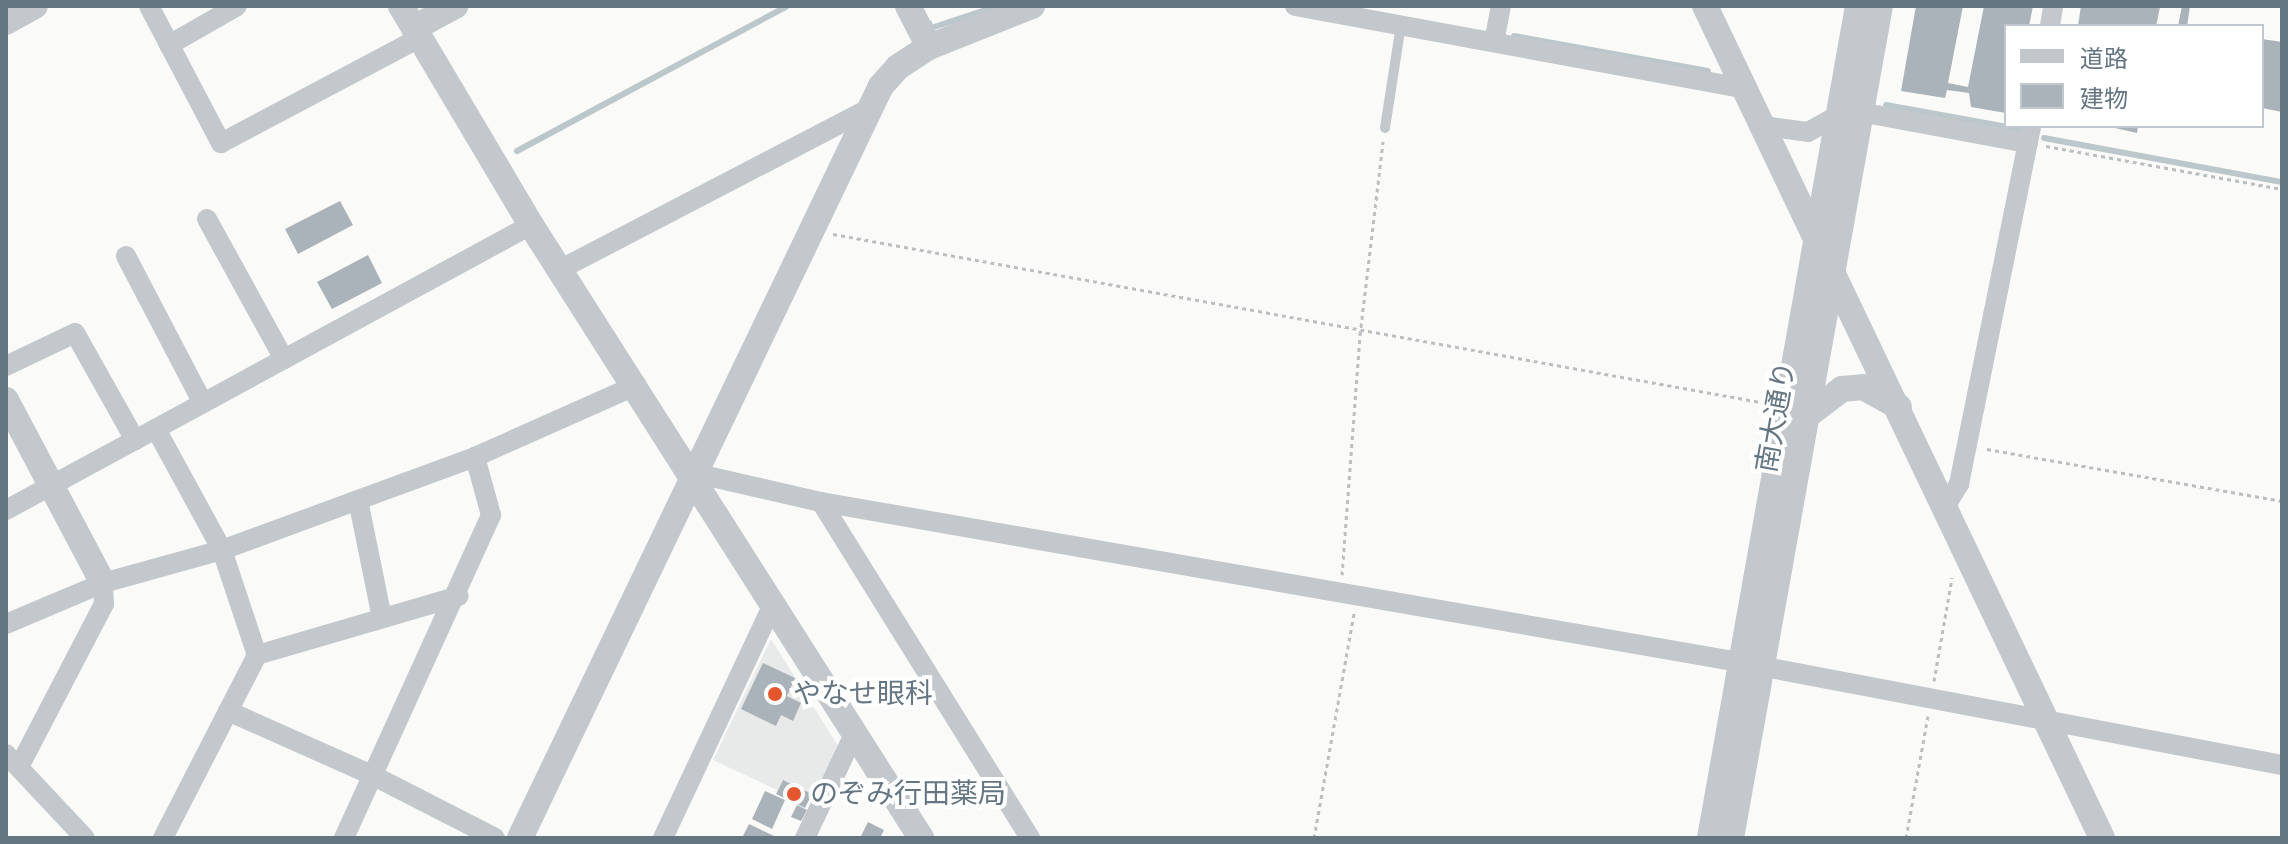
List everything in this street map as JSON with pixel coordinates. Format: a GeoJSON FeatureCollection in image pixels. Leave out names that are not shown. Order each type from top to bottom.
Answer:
{"type":"FeatureCollection","features":[{"type":"Feature","properties":{"kind":"street"},"geometry":{"type":"LineString","coordinates":[[6,22],[35,6]]}},
{"type":"Feature","properties":{"kind":"street"},"geometry":{"type":"LineString","coordinates":[[149,6],[221,143],[411,24],[455,6]]}},
{"type":"Feature","properties":{"kind":"street"},"geometry":{"type":"LineString","coordinates":[[169,45],[237,6]]}},
{"type":"Feature","properties":{"kind":"street"},"geometry":{"type":"LineString","coordinates":[[908,6],[929,47]]}},
{"type":"Feature","properties":{"kind":"street"},"geometry":{"type":"LineString","coordinates":[[520,838],[867,110],[898,67],[929,47],[1032,6]]}},
{"type":"Feature","properties":{"kind":"street"},"geometry":{"type":"LineString","coordinates":[[1295,6],[1330,9],[1746,89]]}},
{"type":"Feature","properties":{"kind":"street"},"geometry":{"type":"LineString","coordinates":[[1494,42],[1501,6]]}},
{"type":"Feature","properties":{"kind":"street"},"geometry":{"type":"LineString","coordinates":[[1705,6],[1946,505],[2102,838]]}},
{"type":"Feature","properties":{"kind":"street","name":"南大通り"},"geometry":{"type":"LineString","coordinates":[[1797,410],[1833,271],[1858,6]]}},
{"type":"Feature","properties":{"kind":"street","name":"南大通り"},"geometry":{"type":"LineString","coordinates":[[1731,838],[1753,665],[1797,410],[1815,234],[1880,6]]}},
{"type":"Feature","properties":{"kind":"street"},"geometry":{"type":"LineString","coordinates":[[411,24],[531,225],[694,473],[921,838]]}},
{"type":"Feature","properties":{"kind":"street"},"geometry":{"type":"LineString","coordinates":[[561,269],[867,110]]}},
{"type":"Feature","properties":{"kind":"street"},"geometry":{"type":"LineString","coordinates":[[1763,126],[1808,132],[1849,114],[2030,135],[1959,484],[1946,505]]}},
{"type":"Feature","properties":{"kind":"street"},"geometry":{"type":"LineString","coordinates":[[207,219],[284,359]]}},
{"type":"Feature","properties":{"kind":"street"},"geometry":{"type":"LineString","coordinates":[[6,510],[531,225]]}},
{"type":"Feature","properties":{"kind":"street"},"geometry":{"type":"LineString","coordinates":[[126,256],[203,403]]}},
{"type":"Feature","properties":{"kind":"street"},"geometry":{"type":"LineString","coordinates":[[6,366],[75,333],[135,440]]}},
{"type":"Feature","properties":{"kind":"street"},"geometry":{"type":"LineString","coordinates":[[6,624],[103,583],[222,550],[475,457],[637,385]]}},
{"type":"Feature","properties":{"kind":"street"},"geometry":{"type":"LineString","coordinates":[[1797,410],[1842,389],[1863,387],[1899,407]]}},
{"type":"Feature","properties":{"kind":"street"},"geometry":{"type":"LineString","coordinates":[[7,405],[103,583],[104,604],[13,760],[85,838]]}},
{"type":"Feature","properties":{"kind":"street"},"geometry":{"type":"LineString","coordinates":[[156,429],[222,550],[257,655],[163,838]]}},
{"type":"Feature","properties":{"kind":"street"},"geometry":{"type":"LineString","coordinates":[[344,838],[459,596],[491,515],[475,457]]}},
{"type":"Feature","properties":{"kind":"street"},"geometry":{"type":"LineString","coordinates":[[694,473],[821,502],[1753,665],[2282,765]]}},
{"type":"Feature","properties":{"kind":"street"},"geometry":{"type":"LineString","coordinates":[[358,500],[382,618]]}},
{"type":"Feature","properties":{"kind":"street"},"geometry":{"type":"LineString","coordinates":[[821,502],[1030,838]]}},
{"type":"Feature","properties":{"kind":"street"},"geometry":{"type":"LineString","coordinates":[[257,655],[459,596]]}},
{"type":"Feature","properties":{"kind":"street"},"geometry":{"type":"LineString","coordinates":[[663,838],[774,602]]}},
{"type":"Feature","properties":{"kind":"street","name":"南大通り"},"geometry":{"type":"LineString","coordinates":[[1710,838],[1753,665]]}},
{"type":"Feature","properties":{"kind":"street"},"geometry":{"type":"LineString","coordinates":[[228,711],[374,776],[495,838]]}},
{"type":"Feature","properties":{"kind":"street"},"geometry":{"type":"LineString","coordinates":[[805,838],[855,732]]}},
{"type":"Feature","properties":{"kind":"lane"},"geometry":{"type":"LineString","coordinates":[[1385,128],[1401,25]]}},
{"type":"Feature","properties":{"kind":"path"},"geometry":{"type":"LineString","coordinates":[[1314,838],[1349,596],[1361,331],[1385,128]]}},
{"type":"Feature","properties":{"kind":"path"},"geometry":{"type":"LineString","coordinates":[[2030,135],[2282,189]]}},
{"type":"Feature","properties":{"kind":"path"},"geometry":{"type":"LineString","coordinates":[[810,230],[1797,410]]}},
{"type":"Feature","properties":{"kind":"path"},"geometry":{"type":"LineString","coordinates":[[1967,445],[2282,501]]}},
{"type":"Feature","properties":{"kind":"path"},"geometry":{"type":"LineString","coordinates":[[1906,838],[1954,564],[1968,552]]}},
{"type":"Feature","properties":{"kind":"shaded area","name":"やなせ眼科"},"geometry":{"type":"Polygon","coordinates":[[[771,639],[840,749],[818,797],[783,780],[777,790],[713,760],[771,639]]]}},
{"type":"Feature","properties":{"kind":"building"},"geometry":{"type":"Polygon","coordinates":[[[1916,6],[1963,6],[1948,83],[1968,87],[1984,6],[2033,6],[2029,24],[2004,24],[2004,113],[1971,107],[1969,93],[1947,90],[1945,98],[1901,91],[1916,6]]]}},
{"type":"Feature","properties":{"kind":"building"},"geometry":{"type":"Polygon","coordinates":[[[2081,6],[2160,7],[2156,24],[2078,24],[2081,6]]]}},
{"type":"Feature","properties":{"kind":"building"},"geometry":{"type":"Polygon","coordinates":[[[2182,6],[2190,6],[2187,24],[2178,24],[2182,6]]]}},
{"type":"Feature","properties":{"kind":"building"},"geometry":{"type":"Polygon","coordinates":[[[2264,39],[2282,42],[2282,112],[2264,108],[2264,39]]]}},
{"type":"Feature","properties":{"kind":"building"},"geometry":{"type":"Polygon","coordinates":[[[2115,128],[2138,128],[2137,133],[2115,128]]]}},
{"type":"Feature","properties":{"kind":"building"},"geometry":{"type":"Polygon","coordinates":[[[340,201],[353,225],[298,254],[285,229],[340,201]]]}},
{"type":"Feature","properties":{"kind":"building"},"geometry":{"type":"Polygon","coordinates":[[[368,255],[382,283],[332,309],[317,282],[368,255]]]}},
{"type":"Feature","properties":{"kind":"building"},"geometry":{"type":"Polygon","coordinates":[[[763,663],[795,678],[787,696],[801,703],[793,721],[781,715],[776,726],[741,709],[763,663]]]}},
{"type":"Feature","properties":{"kind":"building","name":"のぞみ行田薬局"},"geometry":{"type":"Polygon","coordinates":[[[783,780],[812,794],[805,808],[776,794],[783,780]]]}},
{"type":"Feature","properties":{"kind":"building"},"geometry":{"type":"Polygon","coordinates":[[[765,791],[785,800],[772,829],[752,819],[765,791]]]}},
{"type":"Feature","properties":{"kind":"building"},"geometry":{"type":"Polygon","coordinates":[[[797,805],[807,810],[801,821],[791,817],[797,805]]]}},
{"type":"Feature","properties":{"kind":"building"},"geometry":{"type":"Polygon","coordinates":[[[868,822],[884,830],[880,838],[860,838],[868,822]]]}},
{"type":"Feature","properties":{"kind":"building"},"geometry":{"type":"Polygon","coordinates":[[[749,824],[774,836],[773,838],[742,838],[749,824]]]}},
{"type":"Feature","properties":{"kind":"waterway"},"geometry":{"type":"LineString","coordinates":[[517,151],[787,6]]}},
{"type":"Feature","properties":{"kind":"waterway"},"geometry":{"type":"LineString","coordinates":[[929,23],[931,28],[998,6]]}},
{"type":"Feature","properties":{"kind":"waterway"},"geometry":{"type":"LineString","coordinates":[[1514,36],[1708,71]]}},
{"type":"Feature","properties":{"kind":"waterway"},"geometry":{"type":"LineString","coordinates":[[1886,105],[2004,126]]}},
{"type":"Feature","properties":{"kind":"waterway"},"geometry":{"type":"LineString","coordinates":[[2014,128],[2020,129]]}},
{"type":"Feature","properties":{"kind":"waterway"},"geometry":{"type":"LineString","coordinates":[[2044,138],[2282,182]]}},
{"type":"Feature","properties":{"kind":"place","name":"やなせ眼科"},"geometry":{"type":"Point","coordinates":[775,694]}},
{"type":"Feature","properties":{"kind":"place","name":"のぞみ行田薬局"},"geometry":{"type":"Point","coordinates":[794,794]}}]}
